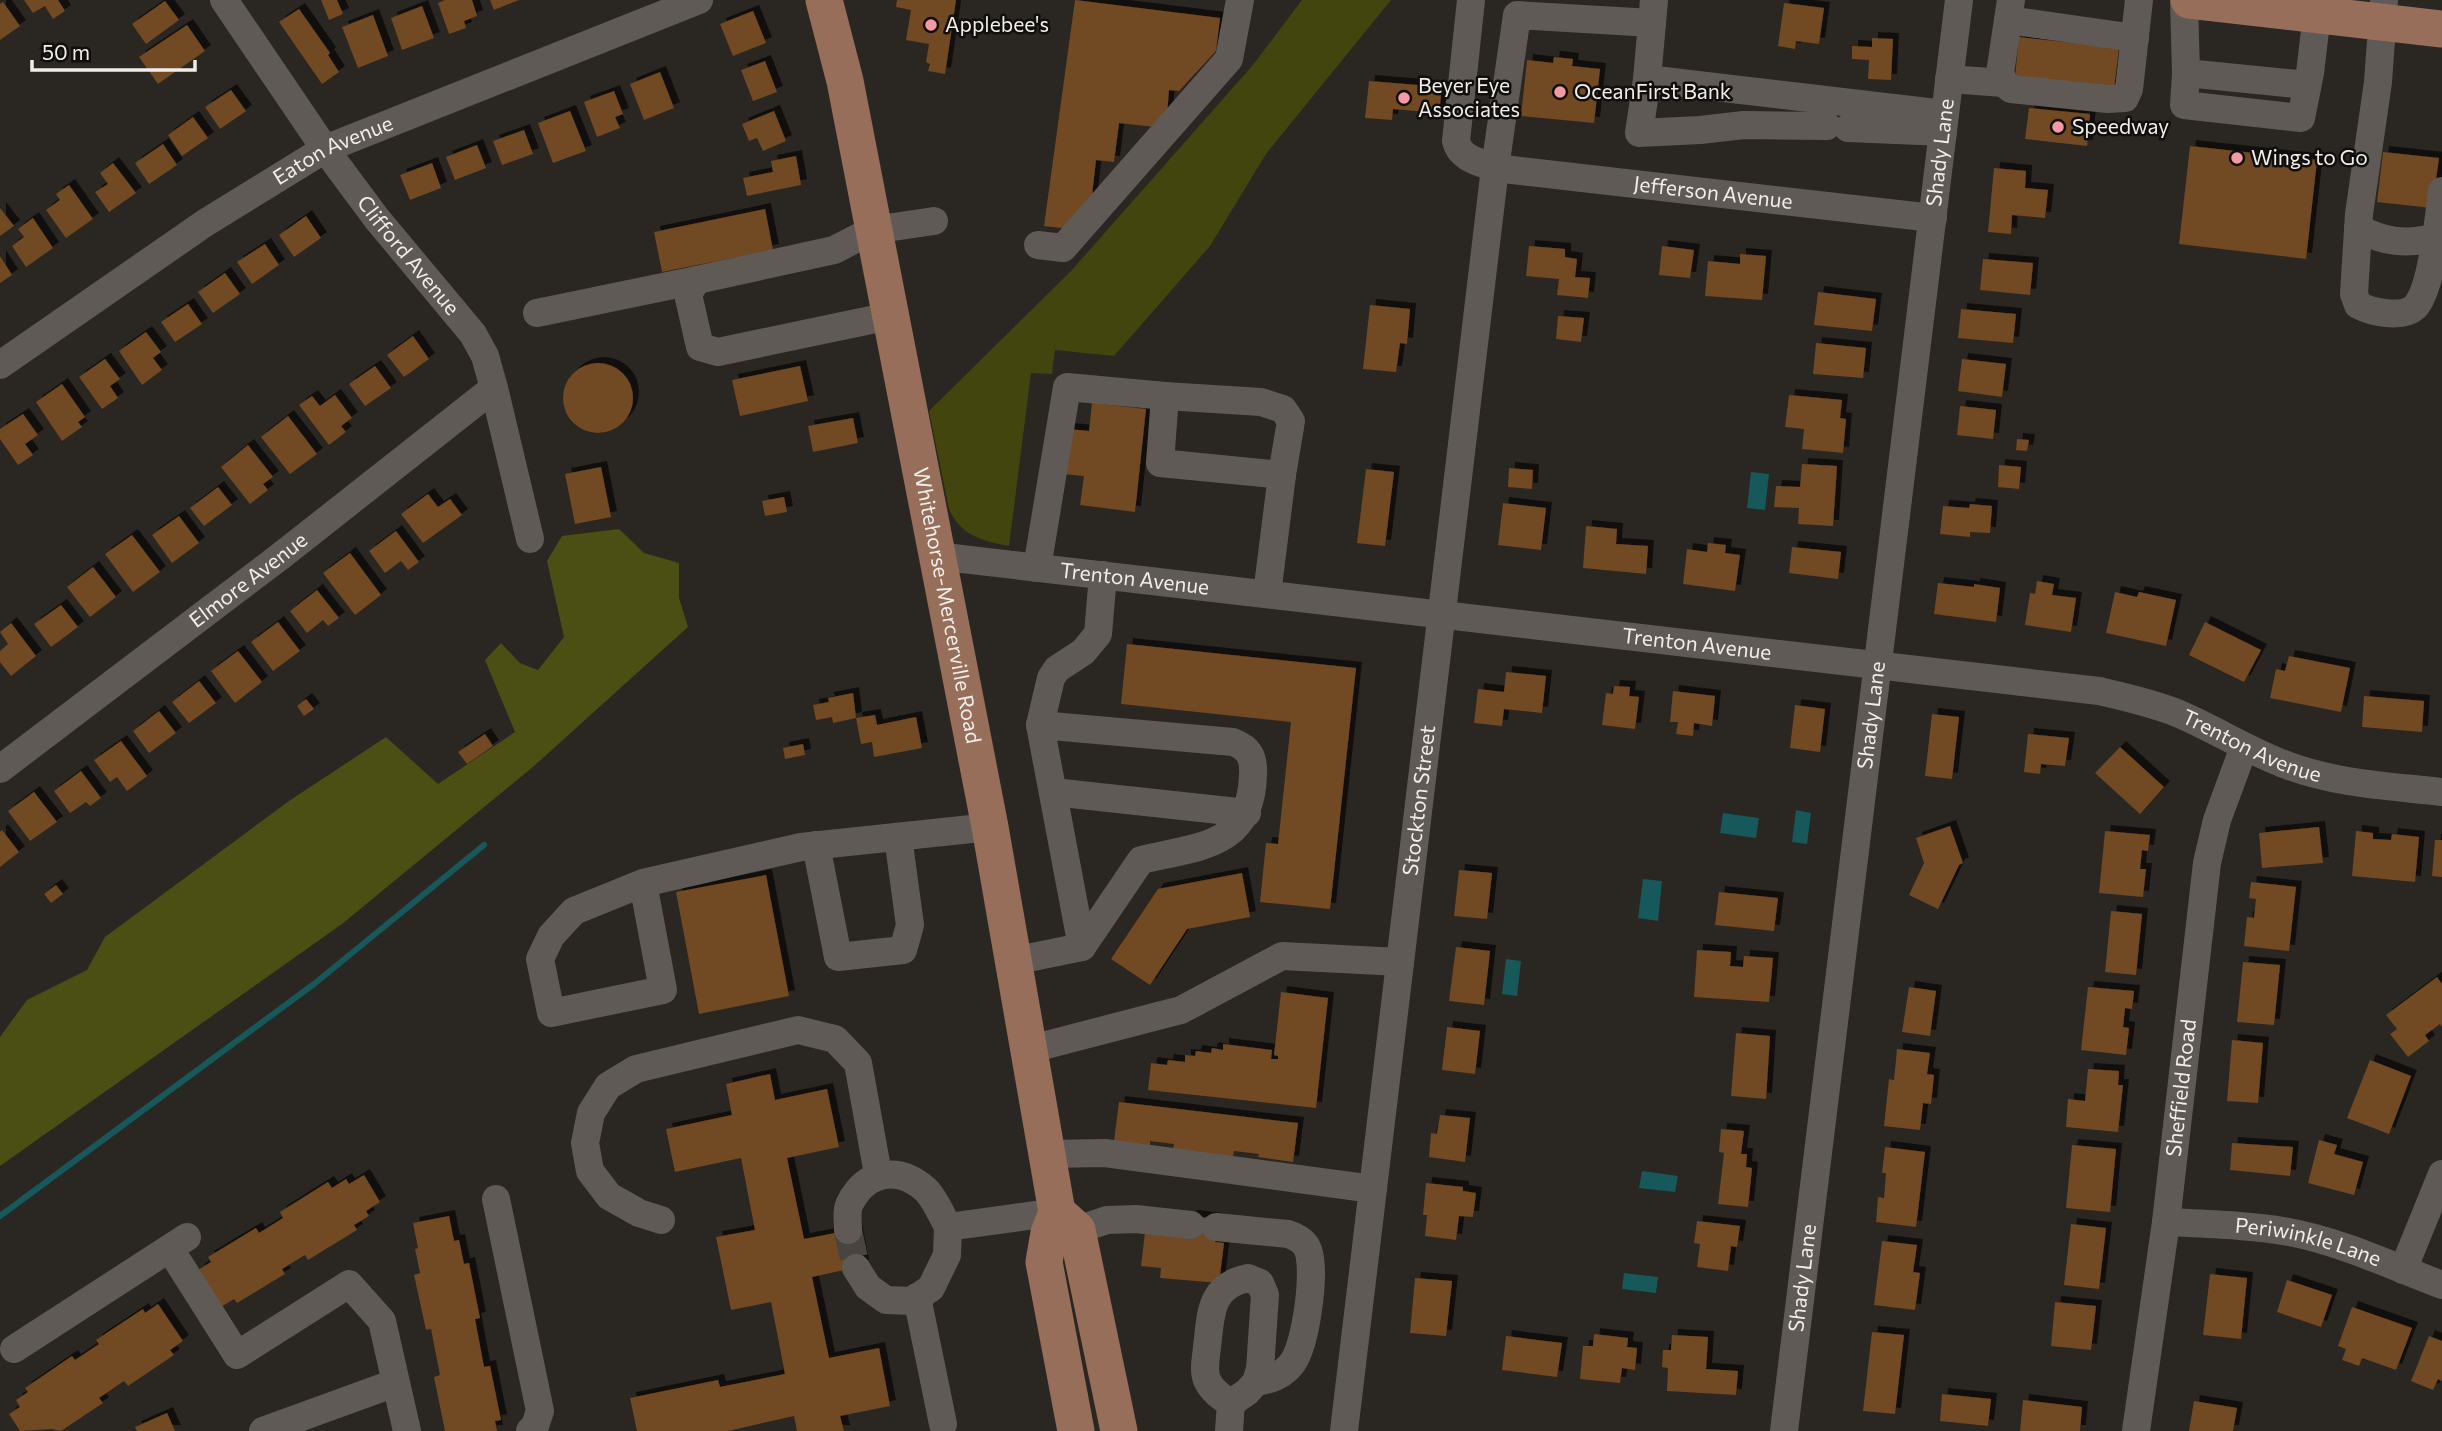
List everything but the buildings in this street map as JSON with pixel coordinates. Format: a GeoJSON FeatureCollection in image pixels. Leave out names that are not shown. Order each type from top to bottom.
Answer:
{"type":"FeatureCollection","features":[{"type":"Feature","properties":{"kind":"main road","name":"Whitehorse-Mercerville Road"},"geometry":{"type":"LineString","coordinates":[[824,0],[845,81],[989,827],[1046,1154],[1067,1221],[1119,1431]]}},
{"type":"Feature","properties":{"kind":"main road"},"geometry":{"type":"LineString","coordinates":[[2187,0],[2317,14],[2382,11],[2442,29]]}},
{"type":"Feature","properties":{"kind":"main road","name":"Whitehorse-Mercerville Road"},"geometry":{"type":"LineString","coordinates":[[1067,1221],[1049,1233],[1044,1262],[1076,1431]]}},
{"type":"Feature","properties":{"kind":"street","name":"Clifford Avenue"},"geometry":{"type":"LineString","coordinates":[[224,0],[325,149],[377,219],[473,334],[485,356],[494,388],[530,539]]}},
{"type":"Feature","properties":{"kind":"street","name":"Eaton Avenue"},"geometry":{"type":"LineString","coordinates":[[0,365],[205,223],[325,149],[699,0]]}},
{"type":"Feature","properties":{"kind":"street"},"geometry":{"type":"LineString","coordinates":[[1038,245],[1063,248],[1229,59],[1240,0]]}},
{"type":"Feature","properties":{"kind":"street","name":"Jefferson Avenue"},"geometry":{"type":"LineString","coordinates":[[1471,0],[1456,141],[1462,153],[1496,168],[1933,218]]}},
{"type":"Feature","properties":{"kind":"street","name":"Shady Lane"},"geometry":{"type":"LineString","coordinates":[[1784,1431],[1959,0]]}},
{"type":"Feature","properties":{"kind":"street"},"geometry":{"type":"LineString","coordinates":[[2135,38],[2010,10],[2000,73],[2004,83],[2011,89],[2108,99],[2126,98],[2129,89],[2135,38],[2139,0]]}},
{"type":"Feature","properties":{"kind":"street"},"geometry":{"type":"LineString","coordinates":[[2187,0],[2186,73],[2307,85],[2317,14]]}},
{"type":"Feature","properties":{"kind":"street"},"geometry":{"type":"LineString","coordinates":[[2382,11],[2378,82],[2358,228],[2354,294],[2358,305],[2368,310],[2397,313],[2413,309],[2424,295],[2442,191]]}},
{"type":"Feature","properties":{"kind":"street"},"geometry":{"type":"LineString","coordinates":[[1653,12],[1639,133],[1754,125],[1838,127],[1944,123]]}},
{"type":"Feature","properties":{"kind":"street","name":"Stockton Street"},"geometry":{"type":"LineString","coordinates":[[1344,1431],[1496,168],[1517,15],[1653,12]]}},
{"type":"Feature","properties":{"kind":"street"},"geometry":{"type":"LineString","coordinates":[[1647,79],[1944,123]]}},
{"type":"Feature","properties":{"kind":"street"},"geometry":{"type":"LineString","coordinates":[[1950,79],[2004,83]]}},
{"type":"Feature","properties":{"kind":"street"},"geometry":{"type":"LineString","coordinates":[[537,313],[834,250],[873,230],[934,221]]}},
{"type":"Feature","properties":{"kind":"street"},"geometry":{"type":"LineString","coordinates":[[2358,228],[2374,237],[2412,243],[2435,238]]}},
{"type":"Feature","properties":{"kind":"street"},"geometry":{"type":"LineString","coordinates":[[698,280],[688,294],[700,347],[718,352],[890,316]]}},
{"type":"Feature","properties":{"kind":"street"},"geometry":{"type":"LineString","coordinates":[[1037,568],[1067,387],[1261,402],[1283,409],[1291,421],[1267,594]]}},
{"type":"Feature","properties":{"kind":"street","name":"Elmore Avenue"},"geometry":{"type":"LineString","coordinates":[[0,769],[293,547],[494,388]]}},
{"type":"Feature","properties":{"kind":"street"},"geometry":{"type":"LineString","coordinates":[[1165,396],[1160,463],[1282,475]]}},
{"type":"Feature","properties":{"kind":"street","name":"Trenton Avenue"},"geometry":{"type":"LineString","coordinates":[[936,556],[2099,691],[2177,713],[2244,747],[2290,766],[2331,778],[2381,787],[2442,792]]}},
{"type":"Feature","properties":{"kind":"street"},"geometry":{"type":"LineString","coordinates":[[1082,947],[1040,725],[1051,678],[1057,669],[1083,652],[1098,634],[1103,575]]}},
{"type":"Feature","properties":{"kind":"street"},"geometry":{"type":"LineString","coordinates":[[1013,961],[1082,947],[1141,860],[1214,843],[1234,829],[1247,813],[1253,793],[1254,770],[1251,754],[1245,746],[1233,742],[1040,725]]}},
{"type":"Feature","properties":{"kind":"street","name":"Sheffield Road"},"geometry":{"type":"LineString","coordinates":[[2136,1431],[2166,1222],[2207,863],[2223,800],[2244,747]]}},
{"type":"Feature","properties":{"kind":"street"},"geometry":{"type":"LineString","coordinates":[[1053,792],[1247,813]]}},
{"type":"Feature","properties":{"kind":"street"},"geometry":{"type":"LineString","coordinates":[[643,883],[663,990],[551,1013],[540,959],[551,936],[575,911],[643,883],[801,846],[989,827]]}},
{"type":"Feature","properties":{"kind":"street"},"geometry":{"type":"LineString","coordinates":[[816,845],[838,957],[903,950],[910,925],[898,837]]}},
{"type":"Feature","properties":{"kind":"street"},"geometry":{"type":"LineString","coordinates":[[1027,1049],[1181,1010],[1282,956],[1400,962]]}},
{"type":"Feature","properties":{"kind":"street"},"geometry":{"type":"LineString","coordinates":[[661,1220],[639,1213],[609,1196],[590,1171],[585,1143],[591,1113],[608,1086],[636,1069],[798,1030],[835,1039],[858,1063],[878,1174]]}},
{"type":"Feature","properties":{"kind":"street"},"geometry":{"type":"LineString","coordinates":[[1046,1154],[1105,1153],[1373,1189]]}},
{"type":"Feature","properties":{"kind":"street"},"geometry":{"type":"LineString","coordinates":[[848,1230],[848,1206],[862,1186],[878,1174],[903,1175],[926,1190],[948,1227],[947,1255],[931,1288],[912,1301],[886,1300],[869,1287],[856,1268]]}},
{"type":"Feature","properties":{"kind":"street"},"geometry":{"type":"LineString","coordinates":[[2403,1270],[2442,1174]]}},
{"type":"Feature","properties":{"kind":"street"},"geometry":{"type":"LineString","coordinates":[[496,1199],[540,1411],[535,1426],[530,1431]]}},
{"type":"Feature","properties":{"kind":"street"},"geometry":{"type":"LineString","coordinates":[[948,1227],[1136,1219],[1288,1234],[1299,1238],[1308,1248],[1311,1269],[1303,1335],[1294,1360],[1282,1373],[1270,1380],[1256,1382]]}},
{"type":"Feature","properties":{"kind":"street","name":"Periwinkle Lane"},"geometry":{"type":"LineString","coordinates":[[2166,1222],[2250,1226],[2291,1233],[2339,1245],[2442,1286]]}},
{"type":"Feature","properties":{"kind":"street"},"geometry":{"type":"LineString","coordinates":[[14,1349],[178,1243],[237,1355],[349,1284],[382,1321],[407,1431]]}},
{"type":"Feature","properties":{"kind":"street"},"geometry":{"type":"LineString","coordinates":[[1228,1431],[1231,1403],[1256,1382],[1260,1369],[1265,1295],[1260,1283],[1248,1278],[1228,1286],[1217,1296],[1212,1308],[1204,1372],[1216,1392],[1231,1403]]}},
{"type":"Feature","properties":{"kind":"street"},"geometry":{"type":"LineString","coordinates":[[917,1297],[943,1424]]}},
{"type":"Feature","properties":{"kind":"street"},"geometry":{"type":"LineString","coordinates":[[263,1431],[395,1383]]}},
{"type":"Feature","properties":{"kind":"shaded area"},"geometry":{"type":"Polygon","coordinates":[[[1302,0],[1391,0],[1266,154],[1210,246],[1114,356],[1055,350],[1052,374],[1031,373],[1009,546],[990,542],[966,531],[949,509],[929,411],[1071,271],[1253,65],[1302,0]]]}},
{"type":"Feature","properties":{"kind":"shaded area"},"geometry":{"type":"Polygon","coordinates":[[[619,529],[644,553],[679,563],[679,598],[688,627],[534,766],[342,924],[0,1166],[0,1037],[27,1000],[87,970],[105,937],[289,801],[386,737],[438,784],[515,732],[485,660],[501,643],[520,663],[538,670],[564,637],[547,561],[562,536],[619,529]]]}},
{"type":"Feature","properties":{"kind":"water"},"geometry":{"type":"Polygon","coordinates":[[[1751,472],[1769,474],[1765,510],[1747,508],[1751,472]]]}},
{"type":"Feature","properties":{"kind":"water"},"geometry":{"type":"Polygon","coordinates":[[[1796,810],[1811,813],[1807,844],[1792,842],[1796,810]]]}},
{"type":"Feature","properties":{"kind":"water"},"geometry":{"type":"Polygon","coordinates":[[[1723,813],[1759,818],[1756,838],[1720,833],[1723,813]]]}},
{"type":"Feature","properties":{"kind":"water"},"geometry":{"type":"Polygon","coordinates":[[[1643,879],[1662,881],[1658,921],[1638,918],[1643,879]]]}},
{"type":"Feature","properties":{"kind":"water"},"geometry":{"type":"Polygon","coordinates":[[[1506,959],[1521,961],[1517,996],[1502,994],[1506,959]]]}},
{"type":"Feature","properties":{"kind":"water"},"geometry":{"type":"Polygon","coordinates":[[[1642,1171],[1678,1176],[1675,1192],[1639,1188],[1642,1171]]]}},
{"type":"Feature","properties":{"kind":"water"},"geometry":{"type":"Polygon","coordinates":[[[1624,1273],[1658,1277],[1656,1293],[1622,1289],[1624,1273]]]}},
{"type":"Feature","properties":{"kind":"waterway"},"geometry":{"type":"LineString","coordinates":[[0,1216],[314,984],[484,845]]}},
{"type":"Feature","properties":{"kind":"tunnel"},"geometry":{"type":"LineString","coordinates":[[848,1230],[856,1268]]}},
{"type":"Feature","properties":{"kind":"place","name":"Applebee's"},"geometry":{"type":"Point","coordinates":[931,25]}},
{"type":"Feature","properties":{"kind":"place","name":"OceanFirst Bank"},"geometry":{"type":"Point","coordinates":[1560,92]}},
{"type":"Feature","properties":{"kind":"place","name":"Beyer Eye Associates"},"geometry":{"type":"Point","coordinates":[1404,98]}},
{"type":"Feature","properties":{"kind":"place","name":"Speedway"},"geometry":{"type":"Point","coordinates":[2058,127]}},
{"type":"Feature","properties":{"kind":"place","name":"Wings to Go"},"geometry":{"type":"Point","coordinates":[2237,158]}}]}
